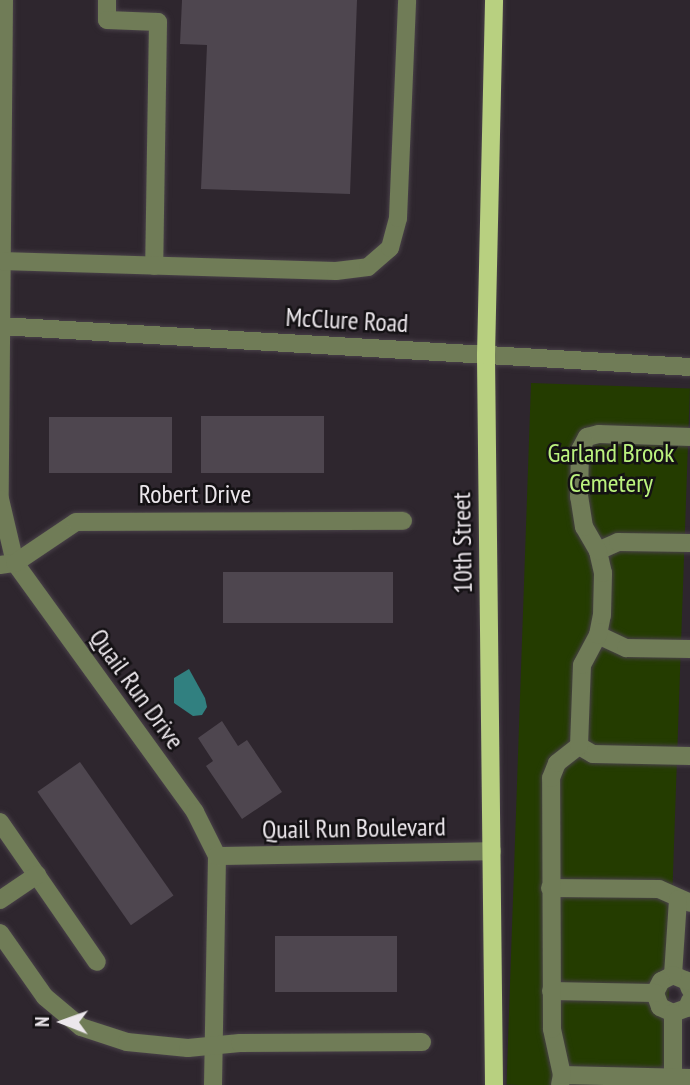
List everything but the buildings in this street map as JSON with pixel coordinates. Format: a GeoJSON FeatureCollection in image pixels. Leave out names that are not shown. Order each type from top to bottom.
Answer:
{"type":"FeatureCollection","features":[{"type":"Feature","properties":{"kind":"main road","name":"10th Street"},"geometry":{"type":"LineString","coordinates":[[494,0],[486,355],[494,1085]]}},
{"type":"Feature","properties":{"kind":"street","name":"Quail Run Drive"},"geometry":{"type":"LineString","coordinates":[[4,0],[1,98],[0,499],[7,564],[195,812],[217,856],[213,1085]]}},
{"type":"Feature","properties":{"kind":"street"},"geometry":{"type":"LineString","coordinates":[[107,0],[107,20],[158,22],[154,265]]}},
{"type":"Feature","properties":{"kind":"street"},"geometry":{"type":"LineString","coordinates":[[1,261],[336,271],[368,267],[390,248],[398,218],[407,0]]}},
{"type":"Feature","properties":{"kind":"street","name":"McClure Road"},"geometry":{"type":"LineString","coordinates":[[0,326],[690,367]]}},
{"type":"Feature","properties":{"kind":"street"},"geometry":{"type":"LineString","coordinates":[[673,1013],[679,1080],[561,1080],[552,1029],[551,778],[557,764],[579,746],[582,665],[598,635],[603,573],[598,551],[584,527],[579,497],[580,450],[587,437],[690,437]]}},
{"type":"Feature","properties":{"kind":"street","name":"Robert Drive"},"geometry":{"type":"LineString","coordinates":[[7,564],[76,522],[402,521]]}},
{"type":"Feature","properties":{"kind":"street"},"geometry":{"type":"LineString","coordinates":[[598,551],[618,542],[690,543]]}},
{"type":"Feature","properties":{"kind":"street"},"geometry":{"type":"LineString","coordinates":[[598,635],[626,648],[690,649]]}},
{"type":"Feature","properties":{"kind":"street"},"geometry":{"type":"LineString","coordinates":[[579,746],[593,754],[690,756]]}},
{"type":"Feature","properties":{"kind":"street"},"geometry":{"type":"LineString","coordinates":[[0,822],[97,962]]}},
{"type":"Feature","properties":{"kind":"street","name":"Quail Run Boulevard"},"geometry":{"type":"LineString","coordinates":[[217,856],[492,852]]}},
{"type":"Feature","properties":{"kind":"street"},"geometry":{"type":"LineString","coordinates":[[0,900],[37,875]]}},
{"type":"Feature","properties":{"kind":"street"},"geometry":{"type":"LineString","coordinates":[[550,888],[659,890],[684,901],[673,975]]}},
{"type":"Feature","properties":{"kind":"street"},"geometry":{"type":"LineString","coordinates":[[0,933],[45,997],[81,1027],[127,1042],[188,1048],[212,1045],[422,1042]]}},
{"type":"Feature","properties":{"kind":"street"},"geometry":{"type":"LineString","coordinates":[[690,989],[687,981],[673,975],[661,981],[655,993],[660,1007],[673,1013],[687,1008],[690,1001]]}},
{"type":"Feature","properties":{"kind":"street"},"geometry":{"type":"LineString","coordinates":[[551,991],[655,993]]}},
{"type":"Feature","properties":{"kind":"green space","name":"Garland Brook Cemetery"},"geometry":{"type":"Polygon","coordinates":[[[531,383],[690,389],[666,1085],[507,1085],[531,383]]]}},
{"type":"Feature","properties":{"kind":"water"},"geometry":{"type":"Polygon","coordinates":[[[189,669],[205,698],[207,707],[202,715],[193,716],[174,703],[174,678],[189,669]]]}}]}
